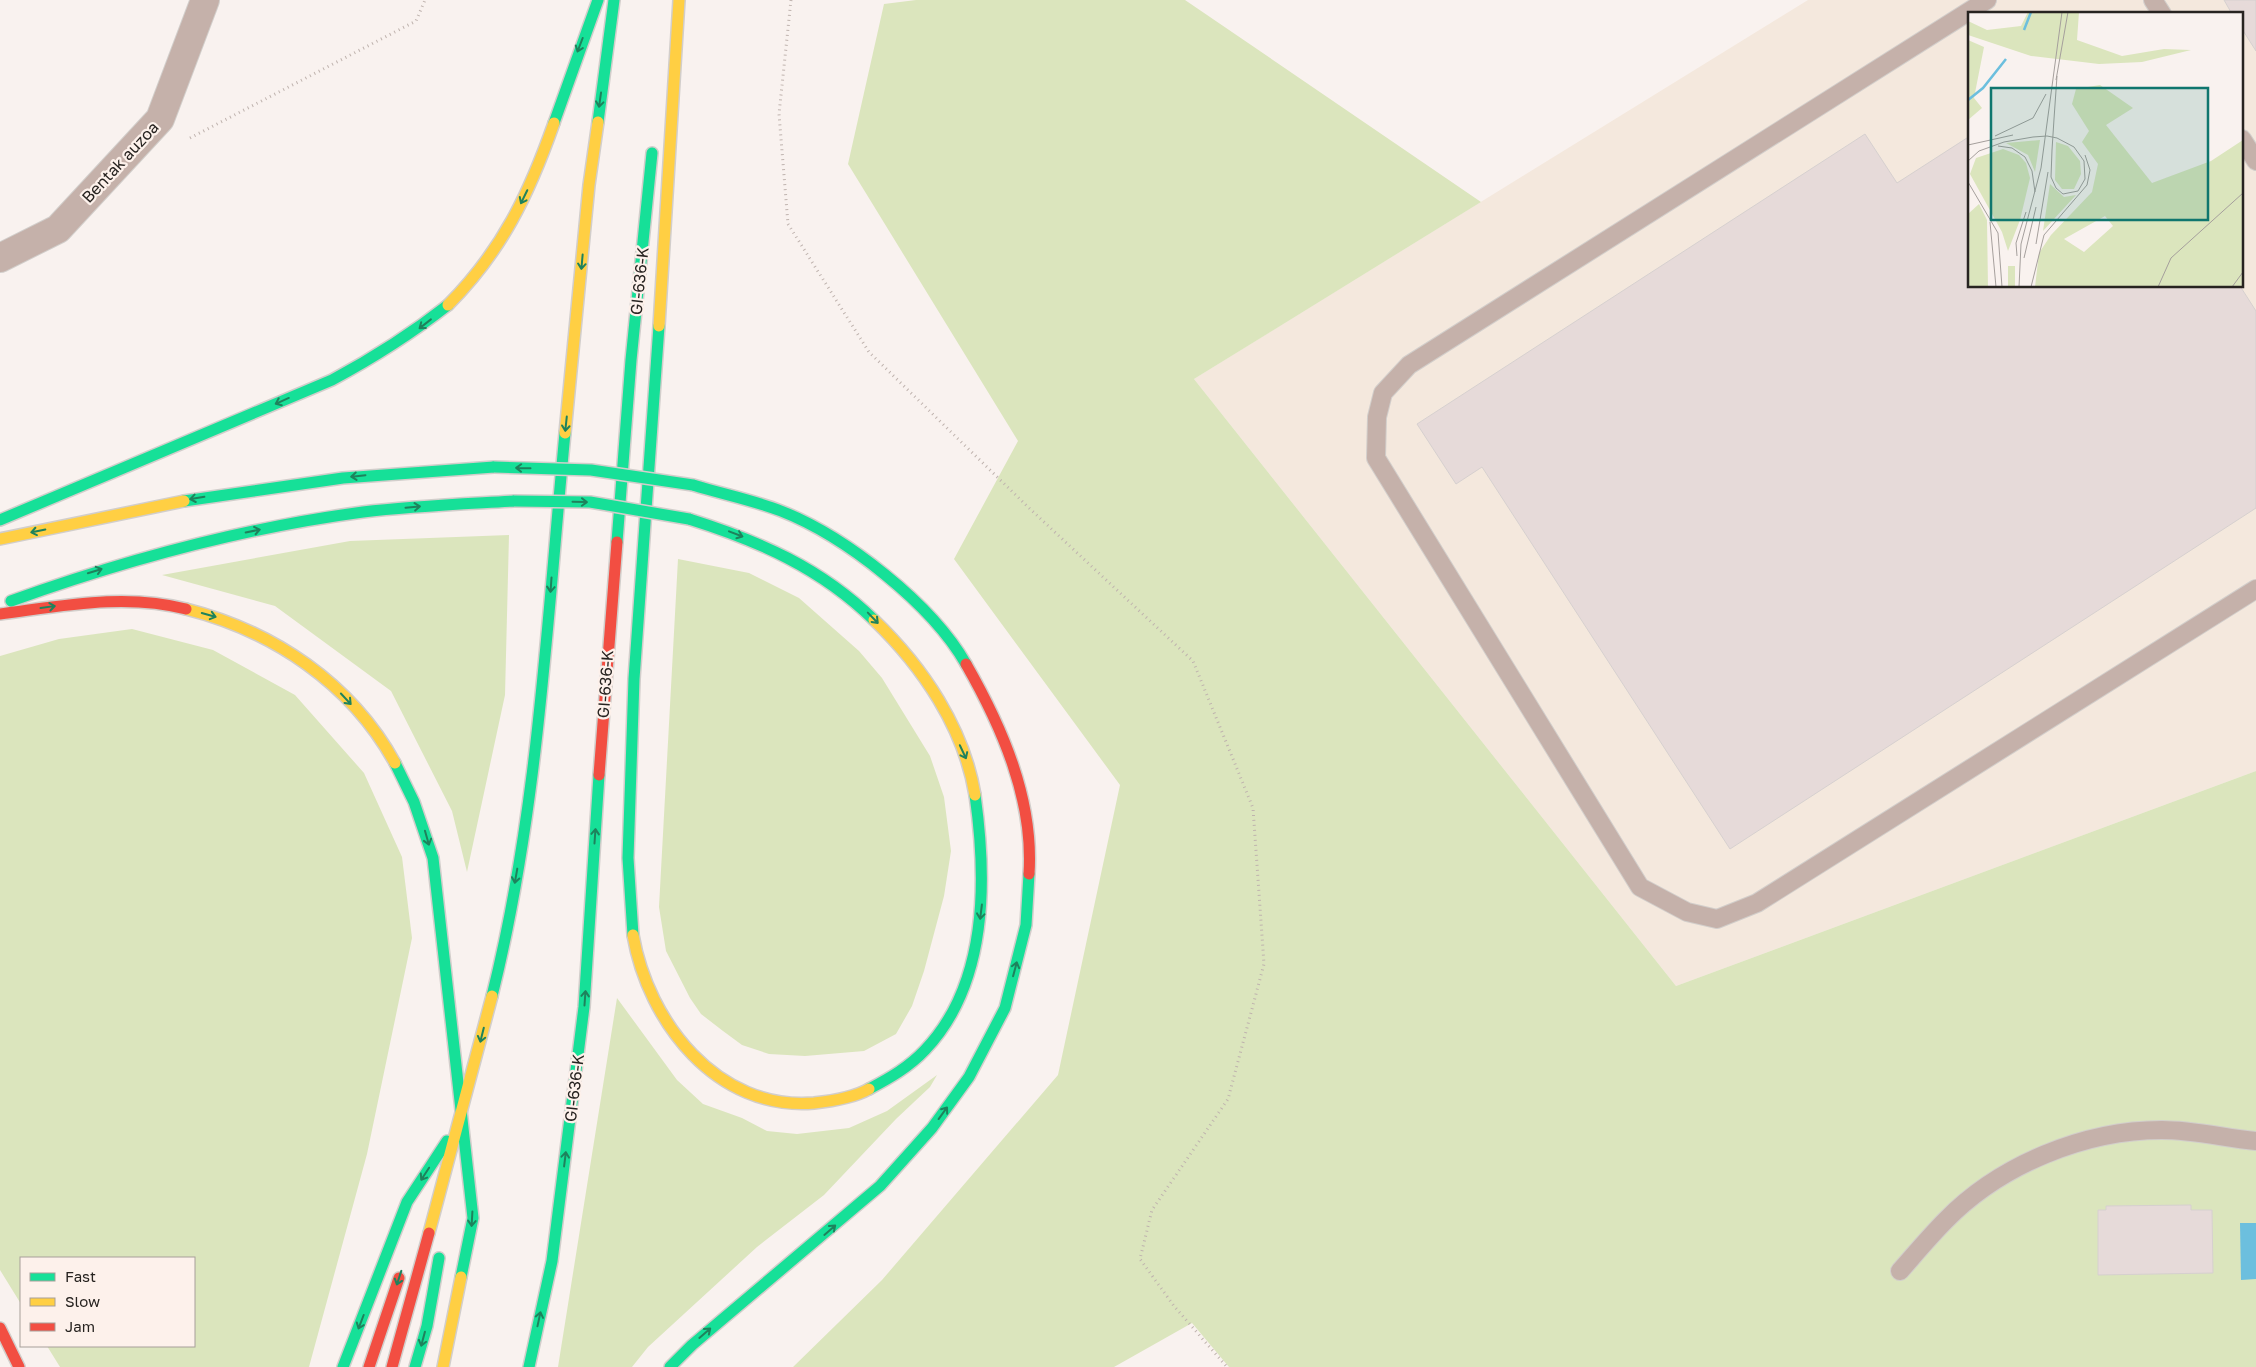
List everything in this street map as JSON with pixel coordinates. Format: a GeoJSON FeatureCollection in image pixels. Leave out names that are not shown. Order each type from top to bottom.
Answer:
{"type":"FeatureCollection","features":[{"type":"Feature","properties":{"kind":"highway"},"geometry":{"type":"LineString","coordinates":[[0,520],[271,407],[362,365],[408,337],[440,311],[477,275],[506,233],[542,160],[578,49],[598,0]]}},
{"type":"Feature","properties":{"kind":"highway"},"geometry":{"type":"LineString","coordinates":[[392,1367],[461,1118],[501,960],[525,828],[542,698],[552,572],[589,185],[614,0]]}},
{"type":"Feature","properties":{"kind":"highway"},"geometry":{"type":"LineString","coordinates":[[664,46],[670,0]]}},
{"type":"Feature","properties":{"kind":"highway"},"geometry":{"type":"LineString","coordinates":[[0,605],[68,580],[141,557],[280,525],[364,512],[514,501],[590,502],[689,519],[733,532],[780,552],[862,607],[918,669],[947,719],[967,761],[978,814],[983,899],[977,941],[963,992],[940,1032],[908,1067],[880,1085],[843,1100],[797,1103],[757,1097],[715,1074],[677,1039],[646,984],[631,927],[628,854],[634,644],[660,316],[679,0]]}},
{"type":"Feature","properties":{"kind":"highway","name":"GI-636-K"},"geometry":{"type":"LineString","coordinates":[[530,1367],[552,1260],[584,1007],[604,701],[631,360],[653,143]]}},
{"type":"Feature","properties":{"kind":"highway"},"geometry":{"type":"LineString","coordinates":[[0,539],[193,499],[293,483],[393,472],[494,468],[591,470],[693,485],[781,511],[859,554],[896,584],[925,612],[962,657],[992,710],[1017,777],[1030,848],[1026,925],[1005,1008],[969,1077],[932,1128],[880,1186],[727,1315],[670,1367]]}},
{"type":"Feature","properties":{"kind":"highway"},"geometry":{"type":"LineString","coordinates":[[0,614],[99,600],[142,601],[184,608],[226,620],[265,638],[294,656],[335,688],[363,717],[387,748],[406,784],[421,820],[432,858],[473,1218],[443,1367]]}},
{"type":"Feature","properties":{"kind":"highway"},"geometry":{"type":"LineString","coordinates":[[425,1203],[461,1118]]}},
{"type":"Feature","properties":{"kind":"highway"},"geometry":{"type":"LineString","coordinates":[[447,1210],[461,1118]]}},
{"type":"Feature","properties":{"kind":"highway"},"geometry":{"type":"LineString","coordinates":[[344,1367],[407,1202],[461,1118]]}},
{"type":"Feature","properties":{"kind":"highway"},"geometry":{"type":"LineString","coordinates":[[416,1367],[441,1248]]}},
{"type":"Feature","properties":{"kind":"highway"},"geometry":{"type":"LineString","coordinates":[[369,1367],[403,1266]]}},
{"type":"Feature","properties":{"kind":"highway"},"geometry":{"type":"LineString","coordinates":[[0,1328],[19,1367]]}},
{"type":"Feature","properties":{"kind":"street","name":"Bentak auzoa"},"geometry":{"type":"LineString","coordinates":[[0,258],[58,229],[160,119],[205,0]]}},
{"type":"Feature","properties":{"kind":"lane"},"geometry":{"type":"LineString","coordinates":[[1987,0],[1409,365],[1383,393],[1377,417],[1376,458],[1640,887],[1687,912],[1718,919],[1757,903],[2256,589]]}},
{"type":"Feature","properties":{"kind":"lane"},"geometry":{"type":"LineString","coordinates":[[2153,0],[2161,12]]}},
{"type":"Feature","properties":{"kind":"lane"},"geometry":{"type":"LineString","coordinates":[[2244,142],[2256,161]]}},
{"type":"Feature","properties":{"kind":"lane"},"geometry":{"type":"LineString","coordinates":[[1900,1271],[1947,1219],[1981,1191],[1995,1180],[2044,1155],[2103,1135],[2162,1130],[2256,1142]]}},
{"type":"Feature","properties":{"kind":"path"},"geometry":{"type":"LineString","coordinates":[[188,139],[416,22],[425,0]]}},
{"type":"Feature","properties":{"kind":"path"},"geometry":{"type":"LineString","coordinates":[[791,0],[780,114],[788,224],[869,352],[1028,508],[1193,661],[1253,808],[1264,964],[1228,1099],[1152,1210],[1140,1259],[1174,1306],[1227,1367]]}},
{"type":"Feature","properties":{"kind":"shaded area"},"geometry":{"type":"Polygon","coordinates":[[[1808,0],[2256,0],[2256,771],[1676,986],[1194,379],[1808,0]]]}},
{"type":"Feature","properties":{"kind":"green space"},"geometry":{"type":"Polygon","coordinates":[[[916,0],[1185,0],[1481,202],[1194,379],[1676,986],[2256,771],[2256,1367],[1229,1367],[1192,1323],[1114,1367],[793,1367],[882,1280],[1058,1075],[1120,785],[954,559],[1018,441],[848,164],[884,4],[916,0]]]}},
{"type":"Feature","properties":{"kind":"green space"},"geometry":{"type":"Polygon","coordinates":[[[509,535],[505,695],[467,872],[452,811],[391,691],[275,606],[162,575],[350,541],[509,535]]]}},
{"type":"Feature","properties":{"kind":"green space"},"geometry":{"type":"Polygon","coordinates":[[[678,559],[749,573],[799,598],[859,651],[882,678],[930,756],[944,797],[951,851],[944,896],[924,971],[912,1006],[896,1034],[864,1051],[805,1056],[769,1054],[742,1045],[701,1014],[690,998],[666,951],[659,907],[678,559]]]}},
{"type":"Feature","properties":{"kind":"green space"},"geometry":{"type":"Polygon","coordinates":[[[132,629],[213,650],[295,695],[364,773],[402,857],[412,938],[367,1154],[309,1367],[60,1367],[48,1347],[195,1347],[195,1257],[20,1257],[20,1302],[0,1270],[0,656],[59,639],[132,629]]]}},
{"type":"Feature","properties":{"kind":"green space"},"geometry":{"type":"Polygon","coordinates":[[[617,998],[677,1080],[703,1104],[742,1118],[767,1131],[797,1134],[849,1128],[887,1111],[937,1075],[930,1087],[896,1119],[824,1195],[757,1247],[648,1347],[632,1367],[558,1367],[617,998]]]}},
{"type":"Feature","properties":{"kind":"water"},"geometry":{"type":"Polygon","coordinates":[[[2240,1223],[2256,1223],[2256,1279],[2241,1280],[2240,1223]]]}},
{"type":"Feature","properties":{"kind":"building"},"geometry":{"type":"Polygon","coordinates":[[[2224,0],[2256,0],[2256,51],[2244,32],[2244,12],[2231,12],[2224,0]]]}},
{"type":"Feature","properties":{"kind":"building"},"geometry":{"type":"Polygon","coordinates":[[[1865,134],[1897,183],[1968,137],[1968,288],[2241,288],[2256,311],[2256,508],[1730,849],[1482,467],[1456,484],[1417,424],[1865,134]]]}},
{"type":"Feature","properties":{"kind":"building"},"geometry":{"type":"Polygon","coordinates":[[[2191,1205],[2191,1210],[2212,1210],[2213,1273],[2098,1275],[2098,1210],[2106,1210],[2106,1206],[2191,1205]]]}},
{"type":"Feature","properties":{"kind":"traffic: fast"},"geometry":{"type":"LineString","coordinates":[[554,123],[598,0]]}},
{"type":"Feature","properties":{"kind":"traffic: fast"},"geometry":{"type":"LineString","coordinates":[[598,122],[614,0]]}},
{"type":"Feature","properties":{"kind":"traffic: fast"},"geometry":{"type":"LineString","coordinates":[[617,542],[631,360],[652,153]]}},
{"type":"Feature","properties":{"kind":"traffic: fast"},"geometry":{"type":"LineString","coordinates":[[0,520],[332,380],[392,345],[448,305]]}},
{"type":"Feature","properties":{"kind":"traffic: fast"},"geometry":{"type":"LineString","coordinates":[[633,935],[628,858],[634,679],[659,326]]}},
{"type":"Feature","properties":{"kind":"traffic: fast"},"geometry":{"type":"LineString","coordinates":[[492,996],[508,927],[531,787],[565,433]]}},
{"type":"Feature","properties":{"kind":"traffic: fast"},"geometry":{"type":"LineString","coordinates":[[184,501],[343,478],[494,467]]}},
{"type":"Feature","properties":{"kind":"traffic: fast"},"geometry":{"type":"LineString","coordinates":[[494,467],[591,470],[693,485]]}},
{"type":"Feature","properties":{"kind":"traffic: fast"},"geometry":{"type":"LineString","coordinates":[[693,485],[781,511],[806,522],[832,537],[885,574],[909,596],[932,618],[951,641],[966,664]]}},
{"type":"Feature","properties":{"kind":"traffic: fast"},"geometry":{"type":"LineString","coordinates":[[11,601],[141,559],[229,536],[273,527],[363,512],[438,505],[514,501]]}},
{"type":"Feature","properties":{"kind":"traffic: fast"},"geometry":{"type":"LineString","coordinates":[[514,501],[590,502],[689,519]]}},
{"type":"Feature","properties":{"kind":"traffic: fast"},"geometry":{"type":"LineString","coordinates":[[689,519],[740,537],[788,558],[833,585],[874,620]]}},
{"type":"Feature","properties":{"kind":"traffic: fast"},"geometry":{"type":"LineString","coordinates":[[395,763],[414,802],[433,858],[473,1218],[461,1277]]}},
{"type":"Feature","properties":{"kind":"traffic: fast"},"geometry":{"type":"LineString","coordinates":[[529,1367],[552,1261],[584,1007],[599,775]]}},
{"type":"Feature","properties":{"kind":"traffic: fast"},"geometry":{"type":"LineString","coordinates":[[869,1089],[899,1072],[925,1050],[946,1024],[961,994],[972,963],[978,930],[981,896],[981,861],[975,795]]}},
{"type":"Feature","properties":{"kind":"traffic: fast"},"geometry":{"type":"LineString","coordinates":[[670,1367],[692,1345],[880,1186],[932,1128],[969,1077],[1005,1008],[1026,925],[1029,874]]}},
{"type":"Feature","properties":{"kind":"traffic: fast"},"geometry":{"type":"LineString","coordinates":[[343,1367],[407,1202],[447,1141]]}},
{"type":"Feature","properties":{"kind":"traffic: fast"},"geometry":{"type":"LineString","coordinates":[[415,1367],[427,1326],[439,1258]]}},
{"type":"Feature","properties":{"kind":"traffic: slow"},"geometry":{"type":"LineString","coordinates":[[659,326],[679,0]]}},
{"type":"Feature","properties":{"kind":"traffic: slow"},"geometry":{"type":"LineString","coordinates":[[565,433],[589,185],[598,122]]}},
{"type":"Feature","properties":{"kind":"traffic: slow"},"geometry":{"type":"LineString","coordinates":[[448,305],[484,264],[512,220],[524,198],[554,123]]}},
{"type":"Feature","properties":{"kind":"traffic: slow"},"geometry":{"type":"LineString","coordinates":[[0,539],[184,501]]}},
{"type":"Feature","properties":{"kind":"traffic: slow"},"geometry":{"type":"LineString","coordinates":[[186,609],[249,631],[279,646],[307,664],[356,708],[377,734],[395,763]]}},
{"type":"Feature","properties":{"kind":"traffic: slow"},"geometry":{"type":"LineString","coordinates":[[874,620],[909,658],[939,700],[961,746],[970,770],[975,795]]}},
{"type":"Feature","properties":{"kind":"traffic: slow"},"geometry":{"type":"LineString","coordinates":[[633,935],[641,968],[654,999],[671,1028],[693,1055],[718,1076],[747,1092],[779,1102],[814,1103],[828,1101],[850,1097],[869,1089]]}},
{"type":"Feature","properties":{"kind":"traffic: slow"},"geometry":{"type":"LineString","coordinates":[[429,1233],[492,996]]}},
{"type":"Feature","properties":{"kind":"traffic: slow"},"geometry":{"type":"LineString","coordinates":[[443,1367],[461,1277]]}},
{"type":"Feature","properties":{"kind":"traffic: jam"},"geometry":{"type":"LineString","coordinates":[[599,775],[617,542]]}},
{"type":"Feature","properties":{"kind":"traffic: jam"},"geometry":{"type":"LineString","coordinates":[[0,614],[93,602],[117,601],[163,604],[186,609]]}},
{"type":"Feature","properties":{"kind":"traffic: jam"},"geometry":{"type":"LineString","coordinates":[[966,664],[992,713],[1013,765],[1026,819],[1029,846],[1029,874]]}},
{"type":"Feature","properties":{"kind":"traffic: jam"},"geometry":{"type":"LineString","coordinates":[[392,1367],[429,1233]]}},
{"type":"Feature","properties":{"kind":"traffic: jam"},"geometry":{"type":"LineString","coordinates":[[369,1367],[399,1278]]}},
{"type":"Feature","properties":{"kind":"traffic: jam"},"geometry":{"type":"LineString","coordinates":[[0,1328],[19,1367]]}}]}
